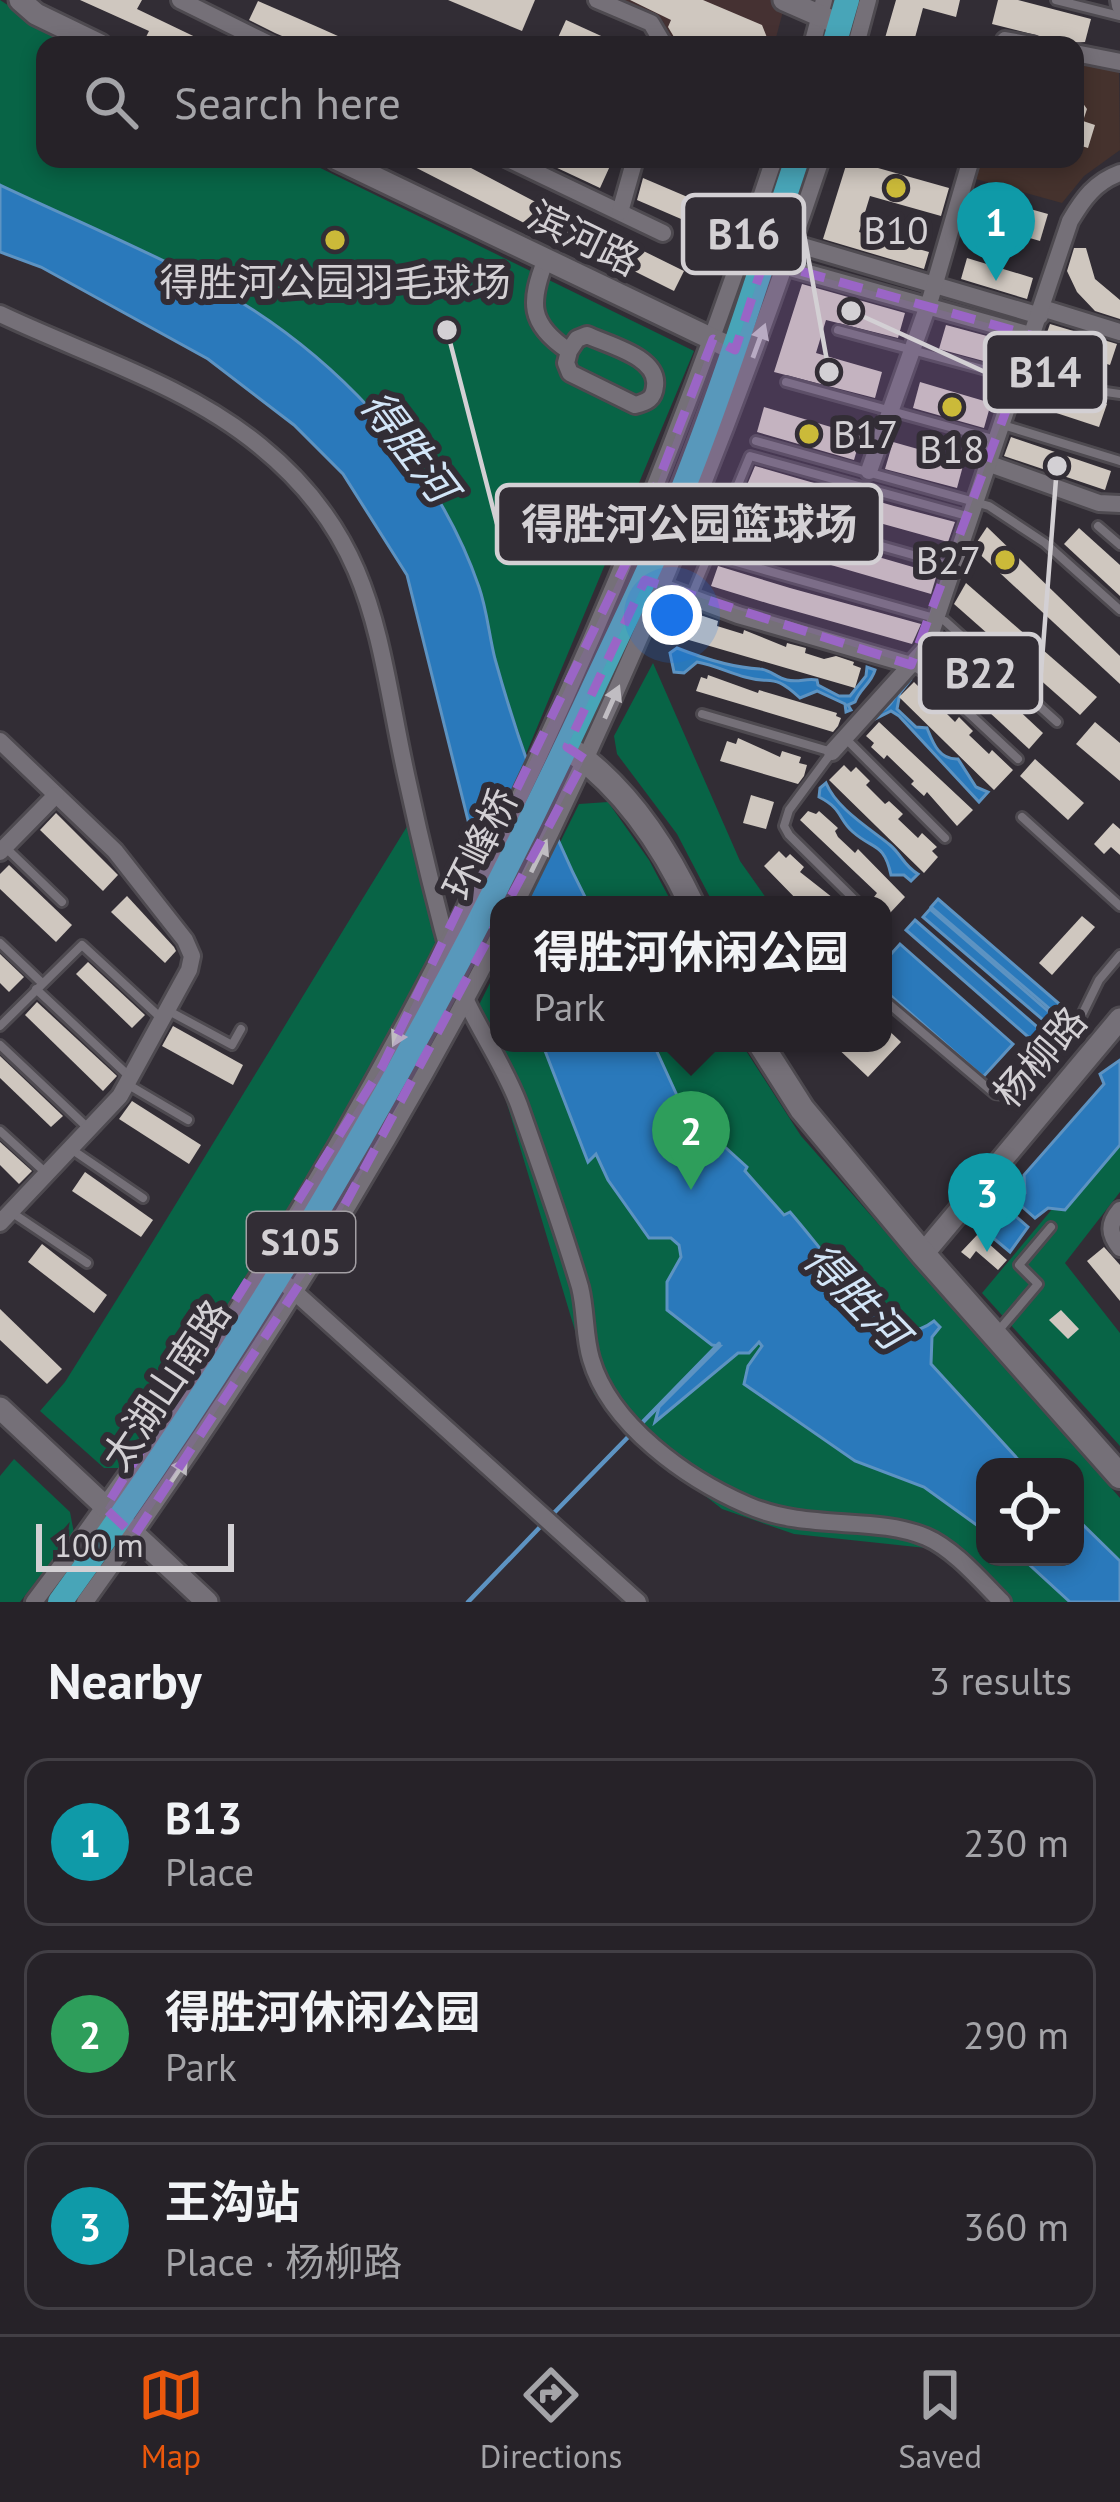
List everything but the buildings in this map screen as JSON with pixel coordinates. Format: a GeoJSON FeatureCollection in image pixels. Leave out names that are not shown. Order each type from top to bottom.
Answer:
{"type":"FeatureCollection","features":[{"type":"Feature","properties":{"kind":"main road"},"geometry":{"type":"LineString","coordinates":[[687,896],[657,843],[624,799],[563,756],[654,583],[724,345],[778,252],[795,168]]}},
{"type":"Feature","properties":{"kind":"main road","name":"环峰桥"},"geometry":{"type":"LineString","coordinates":[[459,955],[563,756]]}},
{"type":"Feature","properties":{"kind":"main road","name":"太湖山南路"},"geometry":{"type":"LineString","coordinates":[[60,1602],[119,1522],[280,1278],[459,955]]}},
{"type":"Feature","properties":{"kind":"main road"},"geometry":{"type":"LineString","coordinates":[[766,1052],[802,1108],[923,1254],[1120,1476]]}},
{"type":"Feature","properties":{"kind":"street"},"geometry":{"type":"LineString","coordinates":[[180,0],[253,36]]}},
{"type":"Feature","properties":{"kind":"street"},"geometry":{"type":"LineString","coordinates":[[597,0],[651,23],[659,36]]}},
{"type":"Feature","properties":{"kind":"street"},"geometry":{"type":"LineString","coordinates":[[784,0],[837,22],[868,0]]}},
{"type":"Feature","properties":{"kind":"street"},"geometry":{"type":"LineString","coordinates":[[33,5],[85,36]]}},
{"type":"Feature","properties":{"kind":"street"},"geometry":{"type":"LineString","coordinates":[[1084,55],[1120,62]]}},
{"type":"Feature","properties":{"kind":"street","name":"滨河路"},"geometry":{"type":"LineString","coordinates":[[369,168],[724,345]]}},
{"type":"Feature","properties":{"kind":"street"},"geometry":{"type":"LineString","coordinates":[[527,168],[664,233]]}},
{"type":"Feature","properties":{"kind":"street"},"geometry":{"type":"LineString","coordinates":[[620,212],[632,168]]}},
{"type":"Feature","properties":{"kind":"street"},"geometry":{"type":"LineString","coordinates":[[519,896],[562,808],[563,756],[628,560],[724,345],[772,168]]}},
{"type":"Feature","properties":{"kind":"street"},"geometry":{"type":"LineString","coordinates":[[816,168],[778,252],[712,468],[654,583],[738,615],[911,665]]}},
{"type":"Feature","properties":{"kind":"street"},"geometry":{"type":"LineString","coordinates":[[869,471],[928,306],[968,168]]}},
{"type":"Feature","properties":{"kind":"street"},"geometry":{"type":"LineString","coordinates":[[838,745],[926,647],[1070,221],[1084,197],[1106,178],[1120,173]]}},
{"type":"Feature","properties":{"kind":"street"},"geometry":{"type":"LineString","coordinates":[[778,252],[1120,332]]}},
{"type":"Feature","properties":{"kind":"street"},"geometry":{"type":"LineString","coordinates":[[778,252],[928,306],[1034,336]]}},
{"type":"Feature","properties":{"kind":"street"},"geometry":{"type":"LineString","coordinates":[[546,259],[533,305],[542,330],[569,351]]}},
{"type":"Feature","properties":{"kind":"street"},"geometry":{"type":"LineString","coordinates":[[0,314],[151,381],[212,414],[259,444],[321,507],[367,590],[406,778],[459,955],[464,1000],[490,1043]]}},
{"type":"Feature","properties":{"kind":"street"},"geometry":{"type":"LineString","coordinates":[[587,334],[649,364],[656,378],[655,393],[635,405],[570,373],[569,351],[587,334]]}},
{"type":"Feature","properties":{"kind":"street"},"geometry":{"type":"LineString","coordinates":[[987,463],[1099,502],[1120,504]]}},
{"type":"Feature","properties":{"kind":"street"},"geometry":{"type":"LineString","coordinates":[[0,741],[115,851],[185,940],[191,956],[189,970],[129,1081],[89,1130],[4,1217]]}},
{"type":"Feature","properties":{"kind":"street"},"geometry":{"type":"LineString","coordinates":[[3,850],[56,795]]}},
{"type":"Feature","properties":{"kind":"street"},"geometry":{"type":"LineString","coordinates":[[85,1602],[119,1522],[382,1067],[459,955],[490,940]]}},
{"type":"Feature","properties":{"kind":"street"},"geometry":{"type":"LineString","coordinates":[[34,1602],[119,1522],[314,1262],[464,1000]]}},
{"type":"Feature","properties":{"kind":"street","name":"杨柳路"},"geometry":{"type":"LineString","coordinates":[[923,1254],[1120,1019]]}},
{"type":"Feature","properties":{"kind":"street"},"geometry":{"type":"LineString","coordinates":[[495,1052],[517,1100],[580,1288],[591,1358],[610,1398],[627,1419],[690,1474],[749,1506],[808,1523],[898,1530],[928,1538],[1002,1602]]}},
{"type":"Feature","properties":{"kind":"street"},"geometry":{"type":"LineString","coordinates":[[1120,1210],[1110,1226],[1120,1248]]}},
{"type":"Feature","properties":{"kind":"street"},"geometry":{"type":"LineString","coordinates":[[280,1278],[638,1602]]}},
{"type":"Feature","properties":{"kind":"street"},"geometry":{"type":"LineString","coordinates":[[0,1408],[207,1602]]}},
{"type":"Feature","properties":{"kind":"lane"},"geometry":{"type":"LineString","coordinates":[[1056,0],[1120,16]]}},
{"type":"Feature","properties":{"kind":"lane"},"geometry":{"type":"LineString","coordinates":[[838,330],[1120,394]]}},
{"type":"Feature","properties":{"kind":"lane"},"geometry":{"type":"LineString","coordinates":[[787,382],[890,411],[1120,461]]}},
{"type":"Feature","properties":{"kind":"lane"},"geometry":{"type":"LineString","coordinates":[[756,441],[869,471],[971,508],[1045,543],[1120,610]]}},
{"type":"Feature","properties":{"kind":"lane"},"geometry":{"type":"LineString","coordinates":[[691,597],[747,459],[755,455],[971,508]]}},
{"type":"Feature","properties":{"kind":"lane"},"geometry":{"type":"LineString","coordinates":[[729,502],[952,566]]}},
{"type":"Feature","properties":{"kind":"lane"},"geometry":{"type":"LineString","coordinates":[[1099,526],[1120,545]]}},
{"type":"Feature","properties":{"kind":"lane"},"geometry":{"type":"LineString","coordinates":[[708,554],[952,625],[1057,722]]}},
{"type":"Feature","properties":{"kind":"lane"},"geometry":{"type":"LineString","coordinates":[[911,665],[928,675],[1018,759]]}},
{"type":"Feature","properties":{"kind":"lane"},"geometry":{"type":"LineString","coordinates":[[702,714],[838,745],[945,838]]}},
{"type":"Feature","properties":{"kind":"lane"},"geometry":{"type":"LineString","coordinates":[[838,745],[789,810],[784,826],[851,896]]}},
{"type":"Feature","properties":{"kind":"lane"},"geometry":{"type":"LineString","coordinates":[[1022,817],[1120,906]]}},
{"type":"Feature","properties":{"kind":"lane"},"geometry":{"type":"LineString","coordinates":[[3,850],[62,902]]}},
{"type":"Feature","properties":{"kind":"lane"},"geometry":{"type":"LineString","coordinates":[[0,943],[129,1081],[188,1120]]}},
{"type":"Feature","properties":{"kind":"lane"},"geometry":{"type":"LineString","coordinates":[[0,1026],[82,945],[165,1015],[232,1046],[241,1029]]}},
{"type":"Feature","properties":{"kind":"lane"},"geometry":{"type":"LineString","coordinates":[[892,1007],[995,1094],[1012,1096],[1077,1024],[1099,980],[1120,956]]}},
{"type":"Feature","properties":{"kind":"lane"},"geometry":{"type":"LineString","coordinates":[[0,1045],[89,1130]]}},
{"type":"Feature","properties":{"kind":"lane"},"geometry":{"type":"LineString","coordinates":[[0,1131],[47,1174]]}},
{"type":"Feature","properties":{"kind":"lane"},"geometry":{"type":"LineString","coordinates":[[71,1149],[143,1198]]}},
{"type":"Feature","properties":{"kind":"lane"},"geometry":{"type":"LineString","coordinates":[[4,1217],[87,1263]]}},
{"type":"Feature","properties":{"kind":"lane"},"geometry":{"type":"LineString","coordinates":[[994,1336],[1038,1284],[1019,1265],[1051,1227]]}},
{"type":"Feature","properties":{"kind":"highlighted area"},"geometry":{"type":"Polygon","coordinates":[[[764,261],[1034,336],[911,665],[645,580],[567,747],[585,759],[314,1262],[134,1536],[105,1508],[382,1067],[628,559],[713,339],[735,350],[764,261]]]}},
{"type":"Feature","properties":{"kind":"shaded area"},"geometry":{"type":"Polygon","coordinates":[[[613,0],[786,0],[776,36],[669,36],[663,21],[613,0]]]}},
{"type":"Feature","properties":{"kind":"shaded area"},"geometry":{"type":"Polygon","coordinates":[[[1084,63],[1119,69],[1120,150],[1084,176],[1062,203],[972,178],[975,168],[1084,168],[1084,63]]]}},
{"type":"Feature","properties":{"kind":"green space"},"geometry":{"type":"Polygon","coordinates":[[[0,0],[55,36],[36,36],[36,168],[320,168],[694,351],[526,754],[495,659],[482,596],[439,506],[394,438],[342,382],[284,335],[221,294],[0,185],[0,0]]]}},
{"type":"Feature","properties":{"kind":"green space"},"geometry":{"type":"Polygon","coordinates":[[[653,663],[740,861],[765,896],[709,896],[677,834],[617,754],[614,736],[653,663]]]}},
{"type":"Feature","properties":{"kind":"green space"},"geometry":{"type":"Polygon","coordinates":[[[608,802],[668,896],[533,896],[579,804],[608,802]]]}},
{"type":"Feature","properties":{"kind":"green space"},"geometry":{"type":"Polygon","coordinates":[[[411,820],[441,961],[261,1262],[119,1468],[104,1468],[40,1411],[65,1382],[109,1312],[411,820]]]}},
{"type":"Feature","properties":{"kind":"green space"},"geometry":{"type":"Polygon","coordinates":[[[490,983],[490,1047],[478,1007],[490,983]]]}},
{"type":"Feature","properties":{"kind":"green space"},"geometry":{"type":"Polygon","coordinates":[[[491,1052],[747,1052],[801,1136],[1120,1498],[1120,1602],[1007,1602],[926,1548],[794,1534],[722,1509],[636,1442],[594,1394],[491,1052]]]}},
{"type":"Feature","properties":{"kind":"green space"},"geometry":{"type":"Polygon","coordinates":[[[1120,1128],[1120,1192],[1065,1263],[1120,1333],[1120,1446],[982,1293],[1120,1128]]]}},
{"type":"Feature","properties":{"kind":"green space"},"geometry":{"type":"Polygon","coordinates":[[[14,1459],[70,1512],[74,1533],[20,1602],[0,1602],[0,1476],[14,1459]]]}},
{"type":"Feature","properties":{"kind":"water"},"geometry":{"type":"Polygon","coordinates":[[[0,185],[181,269],[251,308],[334,373],[371,410],[405,450],[459,539],[479,587],[524,753],[585,896],[490,896],[490,909],[407,575],[343,474],[294,425],[208,359],[41,267],[0,252],[0,185]]]}},
{"type":"Feature","properties":{"kind":"water"},"geometry":{"type":"Polygon","coordinates":[[[677,648],[719,662],[763,669],[787,680],[817,680],[839,696],[850,696],[866,676],[867,667],[875,670],[846,712],[845,704],[817,691],[800,698],[778,682],[703,663],[697,662],[684,673],[674,672],[670,653],[677,648]]]}},
{"type":"Feature","properties":{"kind":"water"},"geometry":{"type":"Polygon","coordinates":[[[908,683],[897,709],[916,727],[927,728],[941,754],[958,759],[976,787],[988,792],[979,802],[899,716],[891,711],[875,719],[908,683]]]}},
{"type":"Feature","properties":{"kind":"water"},"geometry":{"type":"Polygon","coordinates":[[[826,783],[845,809],[918,874],[911,881],[904,875],[891,875],[881,852],[853,832],[819,797],[826,783]]]}},
{"type":"Feature","properties":{"kind":"water"},"geometry":{"type":"Polygon","coordinates":[[[938,899],[1071,1014],[1065,1022],[931,907],[938,899]]]}},
{"type":"Feature","properties":{"kind":"water"},"geometry":{"type":"Polygon","coordinates":[[[930,909],[1063,1024],[1056,1031],[923,917],[930,909]]]}},
{"type":"Feature","properties":{"kind":"water"},"geometry":{"type":"Polygon","coordinates":[[[915,920],[1051,1039],[1042,1049],[906,930],[915,920]]]}},
{"type":"Feature","properties":{"kind":"water"},"geometry":{"type":"Polygon","coordinates":[[[900,944],[1013,1044],[983,1077],[892,997],[892,953],[900,944]]]}},
{"type":"Feature","properties":{"kind":"water","name":"得胜河"},"geometry":{"type":"Polygon","coordinates":[[[545,1052],[657,1052],[680,1102],[697,1121],[708,1117],[704,1128],[747,1167],[745,1171],[784,1215],[790,1212],[873,1311],[907,1331],[934,1321],[940,1327],[932,1337],[931,1364],[1017,1458],[976,1458],[976,1525],[924,1487],[855,1461],[744,1384],[748,1366],[762,1346],[759,1342],[749,1353],[738,1353],[655,1422],[659,1407],[720,1346],[712,1345],[667,1310],[667,1282],[681,1257],[679,1245],[671,1238],[649,1238],[608,1180],[596,1154],[588,1162],[545,1052]]]}},
{"type":"Feature","properties":{"kind":"water"},"geometry":{"type":"Polygon","coordinates":[[[1120,1060],[1120,1145],[1065,1210],[1048,1208],[1035,1218],[1018,1203],[1025,1193],[1024,1175],[1104,1084],[1100,1074],[1120,1060]]]}},
{"type":"Feature","properties":{"kind":"water"},"geometry":{"type":"Polygon","coordinates":[[[1011,1212],[1028,1227],[1010,1252],[992,1237],[1011,1212]]]}},
{"type":"Feature","properties":{"kind":"water"},"geometry":{"type":"Polygon","coordinates":[[[1084,1526],[1120,1561],[1120,1602],[1070,1602],[1031,1566],[1084,1566],[1084,1526]]]}},
{"type":"Feature","properties":{"kind":"waterway"},"geometry":{"type":"LineString","coordinates":[[639,1426],[719,1344]]}},
{"type":"Feature","properties":{"kind":"waterway"},"geometry":{"type":"LineString","coordinates":[[551,1516],[631,1434]]}},
{"type":"Feature","properties":{"kind":"waterway"},"geometry":{"type":"LineString","coordinates":[[468,1602],[543,1524]]}},
{"type":"Feature","properties":{"kind":"place","name":"B10"},"geometry":{"type":"Point","coordinates":[896,188]}},
{"type":"Feature","properties":{"kind":"place","name":"得胜河公园羽毛球场"},"geometry":{"type":"Point","coordinates":[335,240]}},
{"type":"Feature","properties":{"kind":"place","name":"B13"},"geometry":{"type":"Point","coordinates":[996,281]}},
{"type":"Feature","properties":{"kind":"place","name":"B14"},"geometry":{"type":"Point","coordinates":[851,311]}},
{"type":"Feature","properties":{"kind":"place","name":"得胜河公园篮球场"},"geometry":{"type":"Point","coordinates":[447,330]}},
{"type":"Feature","properties":{"kind":"place","name":"B16"},"geometry":{"type":"Point","coordinates":[829,372]}},
{"type":"Feature","properties":{"kind":"place","name":"B18"},"geometry":{"type":"Point","coordinates":[952,407]}},
{"type":"Feature","properties":{"kind":"place","name":"B17"},"geometry":{"type":"Point","coordinates":[809,434]}},
{"type":"Feature","properties":{"kind":"place","name":"B22"},"geometry":{"type":"Point","coordinates":[1057,466]}},
{"type":"Feature","properties":{"kind":"place","name":"B27"},"geometry":{"type":"Point","coordinates":[1005,560]}},
{"type":"Feature","properties":{"kind":"place","name":"得胜河休闲公园"},"geometry":{"type":"Point","coordinates":[691,1190]}},
{"type":"Feature","properties":{"kind":"place","name":"王沟站"},"geometry":{"type":"Point","coordinates":[987,1252]}}]}
